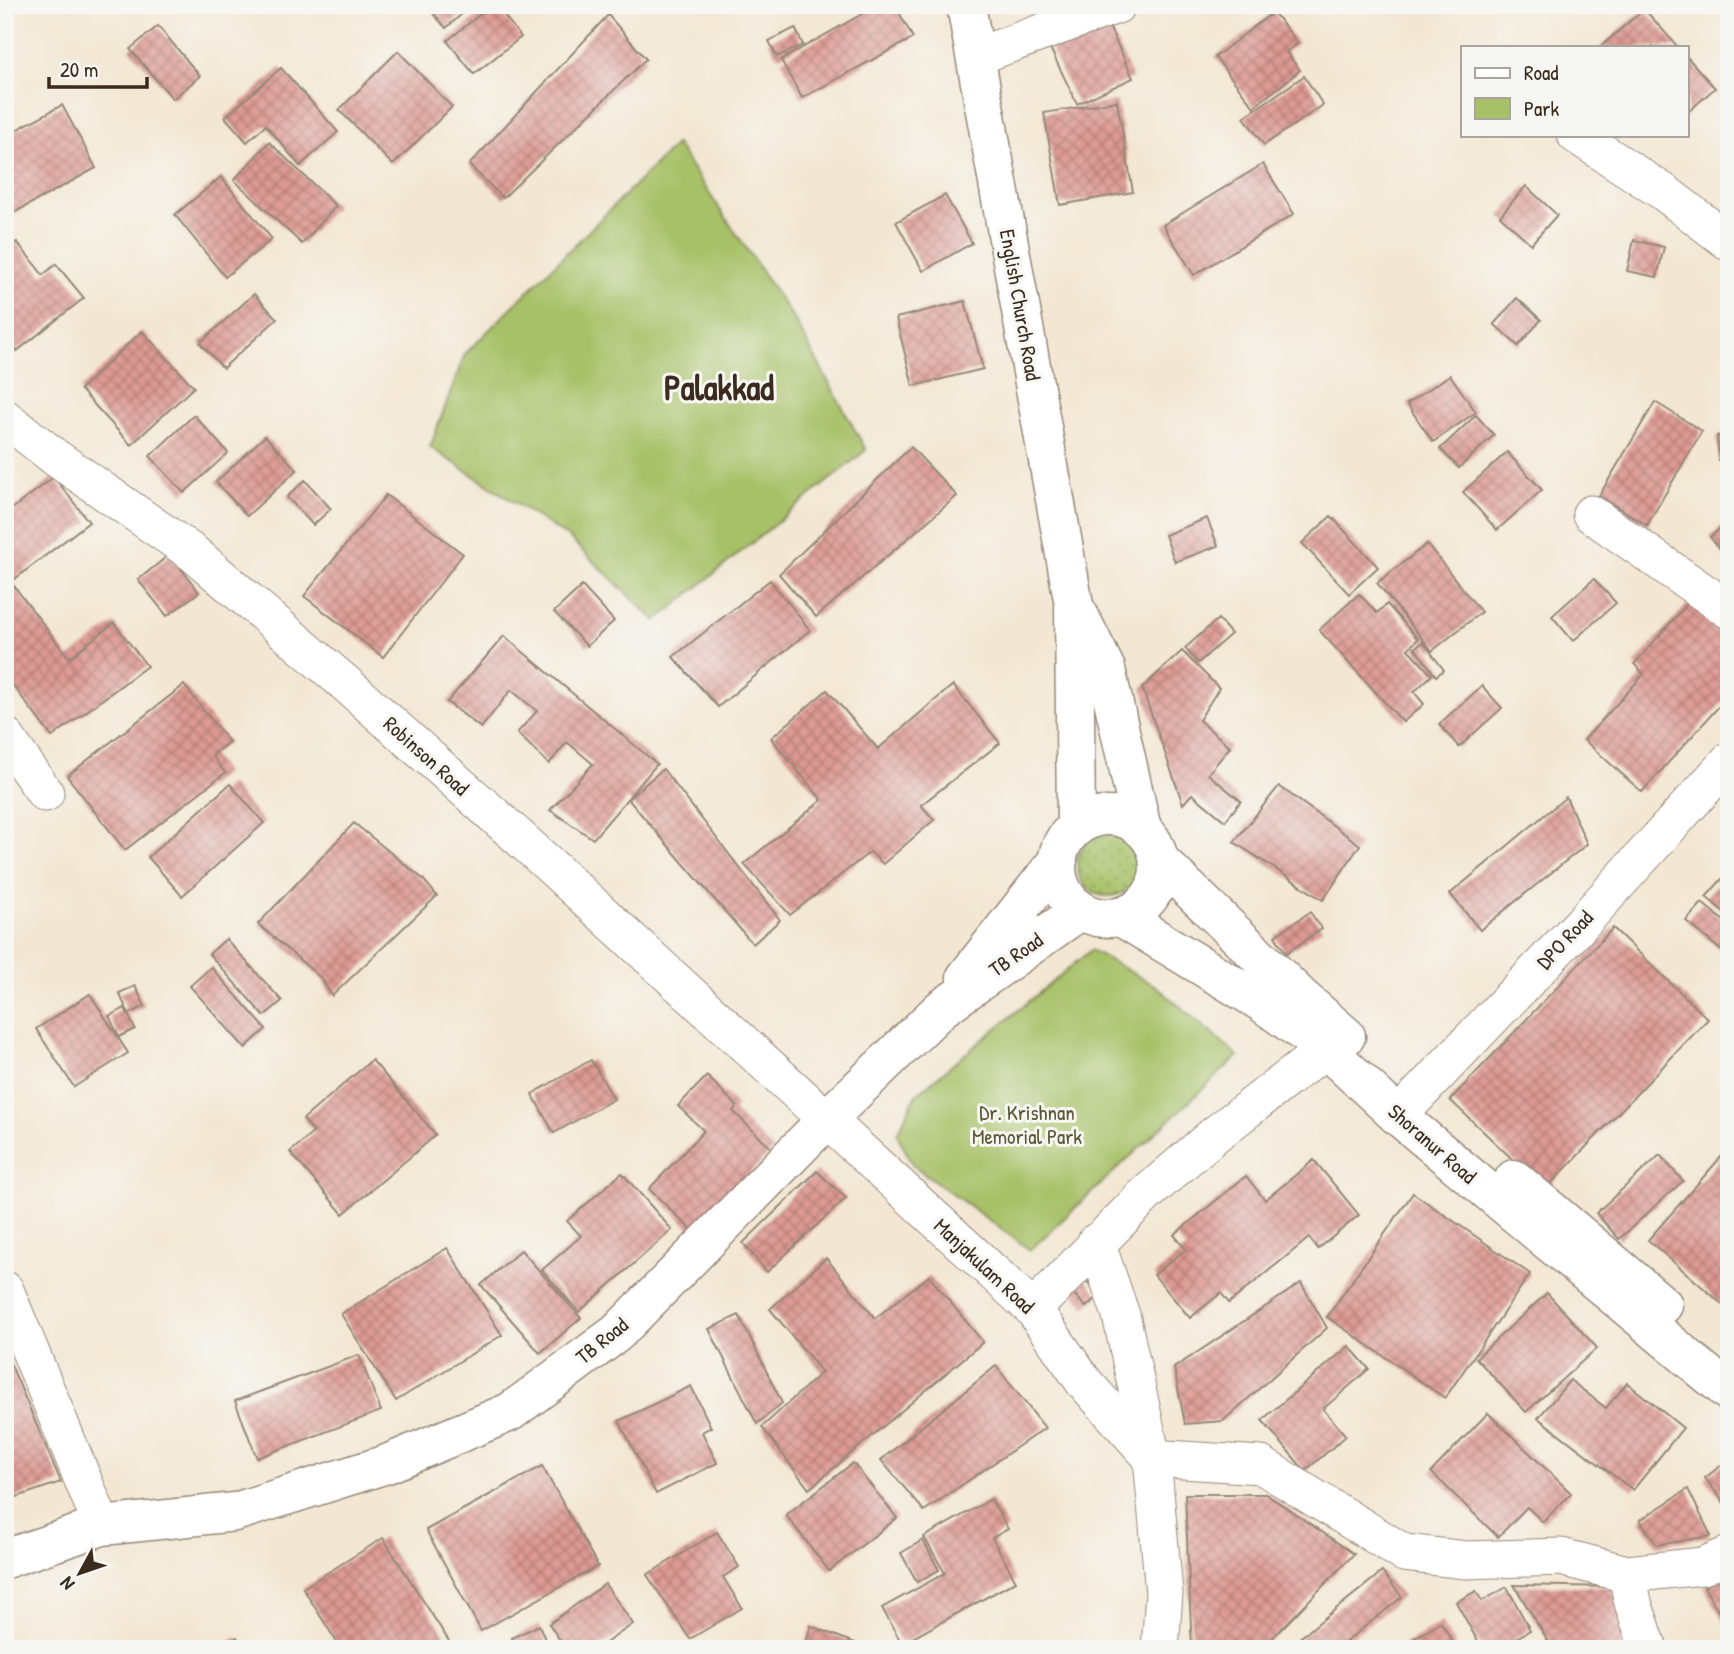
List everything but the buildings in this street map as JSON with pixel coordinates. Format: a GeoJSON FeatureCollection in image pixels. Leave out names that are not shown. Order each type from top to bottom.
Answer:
{"type":"FeatureCollection","features":[{"type":"Feature","properties":{"kind":"main road","name":"English Church Road"},"geometry":{"type":"LineString","coordinates":[[966,5],[1074,605],[1067,844]]}},
{"type":"Feature","properties":{"kind":"main road","name":"English Church Road"},"geometry":{"type":"LineString","coordinates":[[1074,605],[1106,668],[1151,844]]}},
{"type":"Feature","properties":{"kind":"main road","name":"Shoranur Road"},"geometry":{"type":"LineString","coordinates":[[1067,844],[1088,820],[1116,817],[1151,844],[1407,1106],[1729,1392]]}},
{"type":"Feature","properties":{"kind":"main road"},"geometry":{"type":"LineString","coordinates":[[1067,844],[1062,888],[1081,910]]}},
{"type":"Feature","properties":{"kind":"main road"},"geometry":{"type":"LineString","coordinates":[[941,1009],[1067,844]]}},
{"type":"Feature","properties":{"kind":"main road"},"geometry":{"type":"LineString","coordinates":[[1121,917],[1146,902],[1159,874],[1151,844]]}},
{"type":"Feature","properties":{"kind":"main road","name":"TB Road"},"geometry":{"type":"LineString","coordinates":[[5,1559],[102,1526],[235,1512],[387,1464],[510,1412],[617,1333],[828,1118],[941,1009],[1081,910]]}},
{"type":"Feature","properties":{"kind":"main road","name":"Shoranur Road"},"geometry":{"type":"LineString","coordinates":[[1081,910],[1107,919],[1121,917],[1261,1002],[1407,1106],[1729,1360]]}},
{"type":"Feature","properties":{"kind":"street"},"geometry":{"type":"LineString","coordinates":[[975,57],[1117,5]]}},
{"type":"Feature","properties":{"kind":"street"},"geometry":{"type":"LineString","coordinates":[[1578,136],[1665,193],[1729,242]]}},
{"type":"Feature","properties":{"kind":"street","name":"Robinson Road"},"geometry":{"type":"LineString","coordinates":[[5,418],[56,458],[193,553],[532,849],[828,1118]]}},
{"type":"Feature","properties":{"kind":"street"},"geometry":{"type":"LineString","coordinates":[[1591,514],[1729,610]]}},
{"type":"Feature","properties":{"kind":"street"},"geometry":{"type":"LineString","coordinates":[[5,736],[45,793]]}},
{"type":"Feature","properties":{"kind":"street","name":"DPO Road"},"geometry":{"type":"LineString","coordinates":[[1407,1106],[1573,932],[1729,761]]}},
{"type":"Feature","properties":{"kind":"street"},"geometry":{"type":"LineString","coordinates":[[1033,1309],[1096,1242],[1213,1136],[1326,1049]]}},
{"type":"Feature","properties":{"kind":"street","name":"Manjakulam Road"},"geometry":{"type":"LineString","coordinates":[[828,1118],[1033,1309],[1084,1382],[1152,1458]]}},
{"type":"Feature","properties":{"kind":"street"},"geometry":{"type":"LineString","coordinates":[[1096,1242],[1121,1315],[1152,1458],[1164,1592],[1160,1649]]}},
{"type":"Feature","properties":{"kind":"street"},"geometry":{"type":"LineString","coordinates":[[5,1290],[102,1526]]}},
{"type":"Feature","properties":{"kind":"street"},"geometry":{"type":"LineString","coordinates":[[1152,1458],[1261,1465],[1404,1553],[1466,1560],[1561,1557],[1627,1574],[1703,1566],[1729,1555]]}},
{"type":"Feature","properties":{"kind":"street"},"geometry":{"type":"LineString","coordinates":[[1627,1574],[1649,1649]]}},
{"type":"Feature","properties":{"kind":"green space"},"geometry":{"type":"Polygon","coordinates":[[[676,144],[795,321],[866,450],[656,621],[569,538],[430,447],[465,354],[676,144]]]}},
{"type":"Feature","properties":{"kind":"green space"},"geometry":{"type":"Polygon","coordinates":[[[1102,834],[1114,834],[1130,843],[1137,853],[1137,877],[1130,887],[1114,896],[1102,896],[1091,891],[1082,882],[1077,871],[1077,859],[1082,848],[1091,839],[1102,834]]]}},
{"type":"Feature","properties":{"kind":"green space","name":"Dr. Krishnan Memorial Park"},"geometry":{"type":"Polygon","coordinates":[[[1091,950],[1156,986],[1238,1056],[1030,1250],[913,1165],[897,1134],[916,1095],[1091,950]]]}},
{"type":"Feature","properties":{"kind":"district","name":"Palakkad"},"geometry":{"type":"Point","coordinates":[719,388]}}]}
